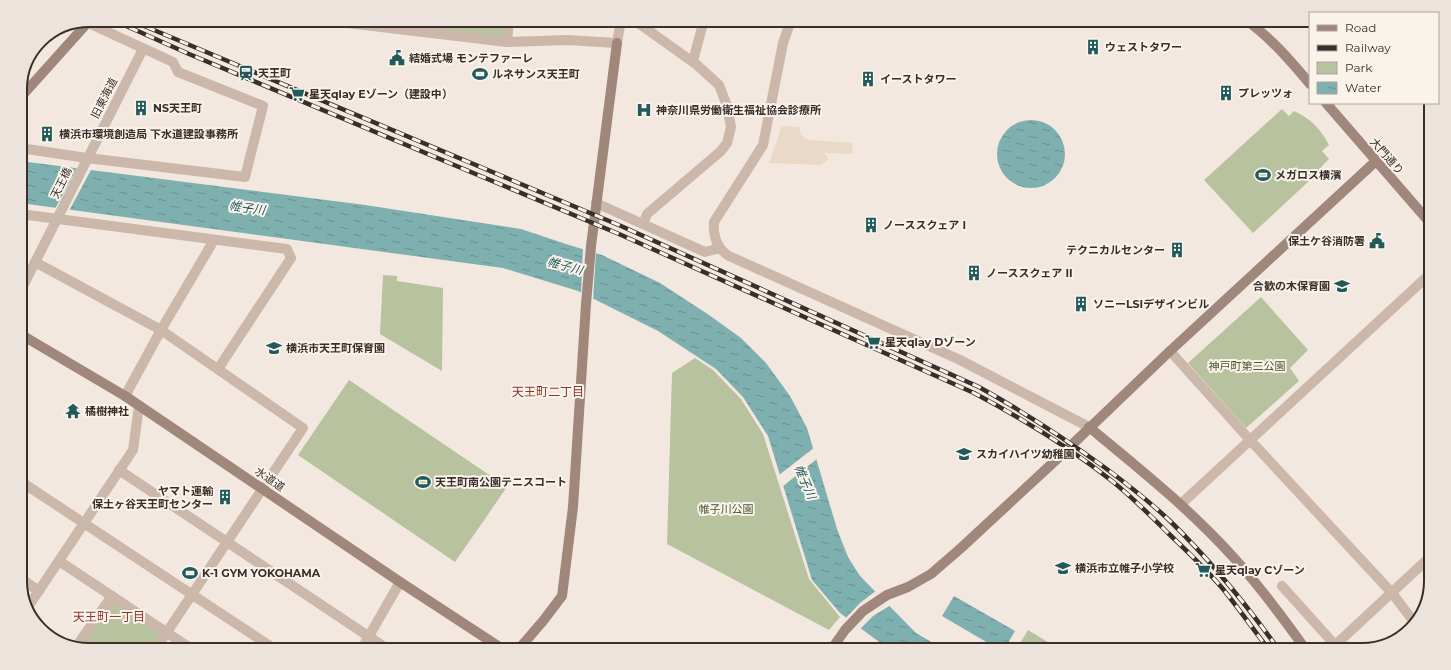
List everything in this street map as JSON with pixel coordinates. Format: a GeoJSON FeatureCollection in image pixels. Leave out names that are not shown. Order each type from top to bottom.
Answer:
{"type":"FeatureCollection","features":[{"type":"Feature","properties":{"kind":"street"},"geometry":{"type":"LineString","coordinates":[[27,149],[87,158],[245,177],[263,106],[178,72],[173,62],[99,27]]}},
{"type":"Feature","properties":{"kind":"street"},"geometry":{"type":"LineString","coordinates":[[381,27],[507,42],[566,40],[617,43]]}},
{"type":"Feature","properties":{"kind":"street"},"geometry":{"type":"LineString","coordinates":[[507,42],[508,27]]}},
{"type":"Feature","properties":{"kind":"street"},"geometry":{"type":"LineString","coordinates":[[524,643],[562,596],[573,507],[591,246],[620,27]]}},
{"type":"Feature","properties":{"kind":"street"},"geometry":{"type":"LineString","coordinates":[[643,224],[646,214],[720,151],[727,143],[731,127],[727,106],[719,84],[692,62],[644,27]]}},
{"type":"Feature","properties":{"kind":"street"},"geometry":{"type":"LineString","coordinates":[[692,62],[702,27]]}},
{"type":"Feature","properties":{"kind":"street"},"geometry":{"type":"LineString","coordinates":[[789,27],[783,43],[763,145],[714,222],[714,236],[720,248],[729,256],[960,360],[1089,427],[1181,504],[1235,559],[1275,607],[1301,643]]}},
{"type":"Feature","properties":{"kind":"street"},"geometry":{"type":"LineString","coordinates":[[1256,27],[1284,54],[1309,83]]}},
{"type":"Feature","properties":{"kind":"street"},"geometry":{"type":"LineString","coordinates":[[27,90],[81,28]]}},
{"type":"Feature","properties":{"kind":"street","name":"旧東海道"},"geometry":{"type":"LineString","coordinates":[[87,158],[143,49]]}},
{"type":"Feature","properties":{"kind":"street","name":"大門通り"},"geometry":{"type":"LineString","coordinates":[[1327,104],[1424,216]]}},
{"type":"Feature","properties":{"kind":"street","name":"天王橋"},"geometry":{"type":"LineString","coordinates":[[56,219],[87,158]]}},
{"type":"Feature","properties":{"kind":"street"},"geometry":{"type":"LineString","coordinates":[[837,643],[845,630],[863,611],[887,595],[908,587],[931,574],[1050,465],[1170,350],[1376,161]]}},
{"type":"Feature","properties":{"kind":"street"},"geometry":{"type":"LineString","coordinates":[[596,203],[705,252],[720,248]]}},
{"type":"Feature","properties":{"kind":"street"},"geometry":{"type":"LineString","coordinates":[[27,215],[287,249],[291,258],[218,369]]}},
{"type":"Feature","properties":{"kind":"street"},"geometry":{"type":"LineString","coordinates":[[27,278],[56,219]]}},
{"type":"Feature","properties":{"kind":"street"},"geometry":{"type":"LineString","coordinates":[[125,396],[161,330],[214,240]]}},
{"type":"Feature","properties":{"kind":"street"},"geometry":{"type":"LineString","coordinates":[[35,262],[161,330],[303,428],[160,643]]}},
{"type":"Feature","properties":{"kind":"street"},"geometry":{"type":"LineString","coordinates":[[1181,504],[1424,279]]}},
{"type":"Feature","properties":{"kind":"street","name":"水道道"},"geometry":{"type":"LineString","coordinates":[[27,338],[125,396],[400,582],[493,643]]}},
{"type":"Feature","properties":{"kind":"street"},"geometry":{"type":"LineString","coordinates":[[1170,350],[1250,440],[1392,593],[1411,619]]}},
{"type":"Feature","properties":{"kind":"street"},"geometry":{"type":"LineString","coordinates":[[31,603],[133,450],[139,406]]}},
{"type":"Feature","properties":{"kind":"street"},"geometry":{"type":"LineString","coordinates":[[119,470],[378,643]]}},
{"type":"Feature","properties":{"kind":"street"},"geometry":{"type":"LineString","coordinates":[[27,486],[266,643]]}},
{"type":"Feature","properties":{"kind":"street"},"geometry":{"type":"LineString","coordinates":[[59,561],[182,643]]}},
{"type":"Feature","properties":{"kind":"street"},"geometry":{"type":"LineString","coordinates":[[1336,643],[1424,563]]}},
{"type":"Feature","properties":{"kind":"street"},"geometry":{"type":"LineString","coordinates":[[365,643],[400,582]]}},
{"type":"Feature","properties":{"kind":"street"},"geometry":{"type":"LineString","coordinates":[[27,583],[39,591]]}},
{"type":"Feature","properties":{"kind":"street"},"geometry":{"type":"LineString","coordinates":[[1282,586],[1329,643]]}},
{"type":"Feature","properties":{"kind":"street"},"geometry":{"type":"LineString","coordinates":[[80,642],[112,596]]}},
{"type":"Feature","properties":{"kind":"green space"},"geometry":{"type":"Polygon","coordinates":[[[404,27],[506,27],[505,39],[404,27]]]}},
{"type":"Feature","properties":{"kind":"green space","name":"メガロス横濱"},"geometry":{"type":"Polygon","coordinates":[[[1282,109],[1289,116],[1294,111],[1305,117],[1314,125],[1329,145],[1322,151],[1329,159],[1321,167],[1322,169],[1253,233],[1204,180],[1282,109]]]}},
{"type":"Feature","properties":{"kind":"green space"},"geometry":{"type":"Polygon","coordinates":[[[383,275],[397,276],[397,281],[443,288],[442,371],[380,334],[383,275]]]}},
{"type":"Feature","properties":{"kind":"green space","name":"神戸町第二公園"},"geometry":{"type":"Polygon","coordinates":[[[1261,297],[1308,350],[1290,368],[1299,381],[1246,428],[1188,363],[1261,297]]]}},
{"type":"Feature","properties":{"kind":"green space","name":"帷子川公園"},"geometry":{"type":"Polygon","coordinates":[[[695,358],[713,370],[741,399],[763,434],[809,579],[840,617],[829,630],[667,544],[672,373],[695,358]]]}},
{"type":"Feature","properties":{"kind":"green space"},"geometry":{"type":"Polygon","coordinates":[[[349,380],[507,487],[455,562],[298,455],[349,380]]]}},
{"type":"Feature","properties":{"kind":"green space"},"geometry":{"type":"Polygon","coordinates":[[[117,603],[161,632],[156,643],[84,643],[111,604],[117,603]]]}},
{"type":"Feature","properties":{"kind":"green space"},"geometry":{"type":"Polygon","coordinates":[[[1028,630],[1049,643],[1020,643],[1028,630]]]}},
{"type":"Feature","properties":{"kind":"shaded area"},"geometry":{"type":"Polygon","coordinates":[[[781,126],[799,127],[801,134],[810,140],[853,143],[852,154],[824,153],[829,159],[821,165],[769,163],[781,126]]]}},
{"type":"Feature","properties":{"kind":"water"},"geometry":{"type":"Polygon","coordinates":[[[1024,120],[1038,120],[1050,125],[1060,135],[1065,147],[1065,161],[1060,173],[1050,183],[1038,188],[1024,188],[1012,183],[1002,173],[997,161],[997,147],[1002,135],[1012,125],[1024,120]]]}},
{"type":"Feature","properties":{"kind":"water","name":"帷子川"},"geometry":{"type":"Polygon","coordinates":[[[27,162],[365,205],[521,229],[602,255],[660,283],[741,338],[766,363],[790,396],[807,428],[837,529],[848,557],[860,576],[916,633],[933,643],[881,643],[840,613],[812,580],[768,436],[743,397],[716,369],[658,331],[578,291],[503,268],[27,204],[27,162]]]}},
{"type":"Feature","properties":{"kind":"water"},"geometry":{"type":"Polygon","coordinates":[[[954,596],[1015,631],[1008,643],[988,643],[942,616],[954,596]]]}},
{"type":"Feature","properties":{"kind":"pier"},"geometry":{"type":"Polygon","coordinates":[[[78,166],[92,168],[69,211],[55,209],[78,166]]]}},
{"type":"Feature","properties":{"kind":"pier"},"geometry":{"type":"Polygon","coordinates":[[[583,247],[596,251],[593,301],[581,295],[583,247]]]}},
{"type":"Feature","properties":{"kind":"pier"},"geometry":{"type":"Polygon","coordinates":[[[815,447],[818,458],[782,487],[779,475],[815,447]]]}},
{"type":"Feature","properties":{"kind":"pier"},"geometry":{"type":"Polygon","coordinates":[[[877,590],[891,605],[873,616],[859,630],[845,619],[860,603],[877,590]]]}},
{"type":"Feature","properties":{"kind":"railway"},"geometry":{"type":"LineString","coordinates":[[129,27],[189,54],[619,234],[974,393],[1028,423],[1062,445],[1127,493],[1217,582],[1264,643]]}},
{"type":"Feature","properties":{"kind":"railway"},"geometry":{"type":"LineString","coordinates":[[147,27],[621,226],[979,387],[1027,415],[1074,446],[1138,493],[1185,536],[1241,599],[1274,643]]}},
{"type":"Feature","properties":{"kind":"place","name":"ウェストタワー"},"geometry":{"type":"Point","coordinates":[1093,47]}},
{"type":"Feature","properties":{"kind":"place","name":"結婚式場 モンテファーレ"},"geometry":{"type":"Point","coordinates":[397,58]}},
{"type":"Feature","properties":{"kind":"place","name":"天王町"},"geometry":{"type":"Point","coordinates":[246,73]}},
{"type":"Feature","properties":{"kind":"place","name":"ルネサンス天王町"},"geometry":{"type":"Point","coordinates":[480,74]}},
{"type":"Feature","properties":{"kind":"place","name":"イーストタワー"},"geometry":{"type":"Point","coordinates":[868,79]}},
{"type":"Feature","properties":{"kind":"place","name":"プレッツォ"},"geometry":{"type":"Point","coordinates":[1226,93]}},
{"type":"Feature","properties":{"kind":"place","name":"星天qlay Eゾーン（建設中）"},"geometry":{"type":"Point","coordinates":[297,94]}},
{"type":"Feature","properties":{"kind":"place","name":"NS天王町"},"geometry":{"type":"Point","coordinates":[141,108]}},
{"type":"Feature","properties":{"kind":"place","name":"神奈川県労働衛生福祉協会診療所"},"geometry":{"type":"Point","coordinates":[644,110]}},
{"type":"Feature","properties":{"kind":"place","name":"横浜市環境創造局 下水道建設事務所"},"geometry":{"type":"Point","coordinates":[47,134]}},
{"type":"Feature","properties":{"kind":"place","name":"メガロス横濱"},"geometry":{"type":"Point","coordinates":[1263,175]}},
{"type":"Feature","properties":{"kind":"place","name":"ノーススクェア I"},"geometry":{"type":"Point","coordinates":[871,225]}},
{"type":"Feature","properties":{"kind":"place","name":"保土ケ谷消防署"},"geometry":{"type":"Point","coordinates":[1377,241]}},
{"type":"Feature","properties":{"kind":"place","name":"テクニカルセンター"},"geometry":{"type":"Point","coordinates":[1177,250]}},
{"type":"Feature","properties":{"kind":"place","name":"ノーススクェア II"},"geometry":{"type":"Point","coordinates":[974,273]}},
{"type":"Feature","properties":{"kind":"place","name":"合歓の木保育園"},"geometry":{"type":"Point","coordinates":[1342,286]}},
{"type":"Feature","properties":{"kind":"place","name":"ソニーLSIデザインビル"},"geometry":{"type":"Point","coordinates":[1081,304]}},
{"type":"Feature","properties":{"kind":"place","name":"星天qlay Dゾーン"},"geometry":{"type":"Point","coordinates":[873,342]}},
{"type":"Feature","properties":{"kind":"place","name":"横浜市天王町保育園"},"geometry":{"type":"Point","coordinates":[274,348]}},
{"type":"Feature","properties":{"kind":"place","name":"橘樹神社"},"geometry":{"type":"Point","coordinates":[73,411]}},
{"type":"Feature","properties":{"kind":"place","name":"スカイハイツ幼稚園"},"geometry":{"type":"Point","coordinates":[964,454]}},
{"type":"Feature","properties":{"kind":"place","name":"天王町南公園テニスコート"},"geometry":{"type":"Point","coordinates":[423,482]}},
{"type":"Feature","properties":{"kind":"place","name":"ヤマト運輸 保土ヶ谷天王町センター"},"geometry":{"type":"Point","coordinates":[225,497]}},
{"type":"Feature","properties":{"kind":"place","name":"横浜市立帷子小学校"},"geometry":{"type":"Point","coordinates":[1063,568]}},
{"type":"Feature","properties":{"kind":"place","name":"星天qlay Cゾーン"},"geometry":{"type":"Point","coordinates":[1203,570]}},
{"type":"Feature","properties":{"kind":"place","name":"K-1 GYM YOKOHAMA"},"geometry":{"type":"Point","coordinates":[190,573]}},
{"type":"Feature","properties":{"kind":"district","name":"天王町二丁目"},"geometry":{"type":"Point","coordinates":[548,392]}},
{"type":"Feature","properties":{"kind":"district","name":"天王町一丁目"},"geometry":{"type":"Point","coordinates":[109,617]}}]}
